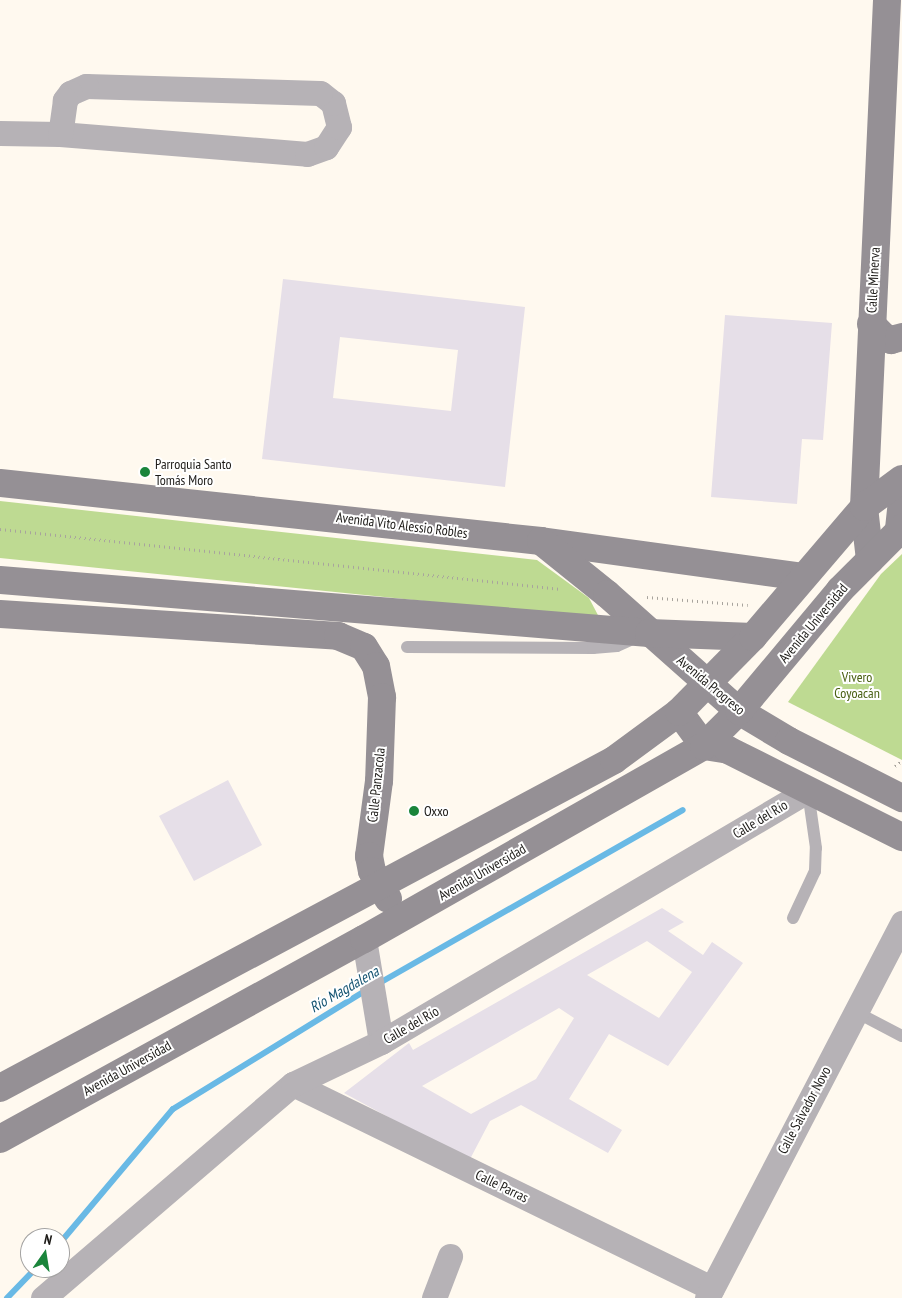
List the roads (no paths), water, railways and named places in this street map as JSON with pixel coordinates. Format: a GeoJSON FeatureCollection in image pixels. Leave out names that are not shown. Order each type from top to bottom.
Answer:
{"type":"FeatureCollection","features":[{"type":"Feature","properties":{"kind":"main road","name":"Calle Minerva"},"geometry":{"type":"LineString","coordinates":[[870,560],[864,507],[887,0]]}},
{"type":"Feature","properties":{"kind":"main road"},"geometry":{"type":"LineString","coordinates":[[871,324],[884,337],[891,340],[902,337]]}},
{"type":"Feature","properties":{"kind":"main road"},"geometry":{"type":"LineString","coordinates":[[0,1088],[614,760],[679,712],[753,637],[864,507],[902,479]]}},
{"type":"Feature","properties":{"kind":"main road","name":"Avenida Vito Alessio Robles"},"geometry":{"type":"LineString","coordinates":[[0,483],[541,541],[803,577]]}},
{"type":"Feature","properties":{"kind":"main road"},"geometry":{"type":"LineString","coordinates":[[901,529],[902,500]]}},
{"type":"Feature","properties":{"kind":"main road","name":"Avenida Universidad"},"geometry":{"type":"LineString","coordinates":[[0,1139],[364,939],[704,746],[740,711],[840,590],[901,529]]}},
{"type":"Feature","properties":{"kind":"main road","name":"Avenida Progreso"},"geometry":{"type":"LineString","coordinates":[[541,541],[740,711],[788,741],[902,798]]}},
{"type":"Feature","properties":{"kind":"main road"},"geometry":{"type":"LineString","coordinates":[[0,580],[649,632],[753,637]]}},
{"type":"Feature","properties":{"kind":"main road","name":"Calle Panzacola"},"geometry":{"type":"LineString","coordinates":[[0,614],[338,636],[364,647],[376,666],[382,698],[379,781],[369,856],[379,884],[399,919]]}},
{"type":"Feature","properties":{"kind":"main road"},"geometry":{"type":"LineString","coordinates":[[679,712],[704,746],[728,750],[902,837]]}},
{"type":"Feature","properties":{"kind":"street"},"geometry":{"type":"LineString","coordinates":[[0,134],[60,134],[307,154],[326,147],[339,127],[333,103],[320,93],[86,86],[70,93],[65,100],[60,134]]}},
{"type":"Feature","properties":{"kind":"street","name":"Calle del Río"},"geometry":{"type":"LineString","coordinates":[[43,1298],[293,1084],[381,1042],[808,790]]}},
{"type":"Feature","properties":{"kind":"street","name":"Calle Salvador Novo"},"geometry":{"type":"LineString","coordinates":[[709,1293],[902,923]]}},
{"type":"Feature","properties":{"kind":"street"},"geometry":{"type":"LineString","coordinates":[[364,939],[381,1042]]}},
{"type":"Feature","properties":{"kind":"street","name":"Calle Parras"},"geometry":{"type":"LineString","coordinates":[[293,1084],[709,1293]]}},
{"type":"Feature","properties":{"kind":"street"},"geometry":{"type":"LineString","coordinates":[[434,1298],[450,1256]]}},
{"type":"Feature","properties":{"kind":"lane"},"geometry":{"type":"LineString","coordinates":[[406,647],[593,648],[617,646],[649,632]]}},
{"type":"Feature","properties":{"kind":"lane"},"geometry":{"type":"LineString","coordinates":[[793,918],[815,871],[816,848],[808,790]]}},
{"type":"Feature","properties":{"kind":"lane"},"geometry":{"type":"LineString","coordinates":[[856,1012],[902,1036]]}},
{"type":"Feature","properties":{"kind":"waterway","name":"Río Magdalena"},"geometry":{"type":"LineString","coordinates":[[376,985],[683,810]]}},
{"type":"Feature","properties":{"kind":"waterway","name":"Río Magdalena"},"geometry":{"type":"LineString","coordinates":[[70,1231],[173,1109],[368,989]]}},
{"type":"Feature","properties":{"kind":"waterway","name":"Río Magdalena"},"geometry":{"type":"LineString","coordinates":[[7,1298],[26,1278]]}},
{"type":"Feature","properties":{"kind":"place","name":"Parroquia Santo Tomás Moro"},"geometry":{"type":"Point","coordinates":[145,472]}},
{"type":"Feature","properties":{"kind":"place","name":"Oxxo"},"geometry":{"type":"Point","coordinates":[414,811]}},
{"type":"Feature","properties":{"kind":"park label","name":"Vivero Coyoacán"},"geometry":{"type":"Point","coordinates":[857,686]}}]}
